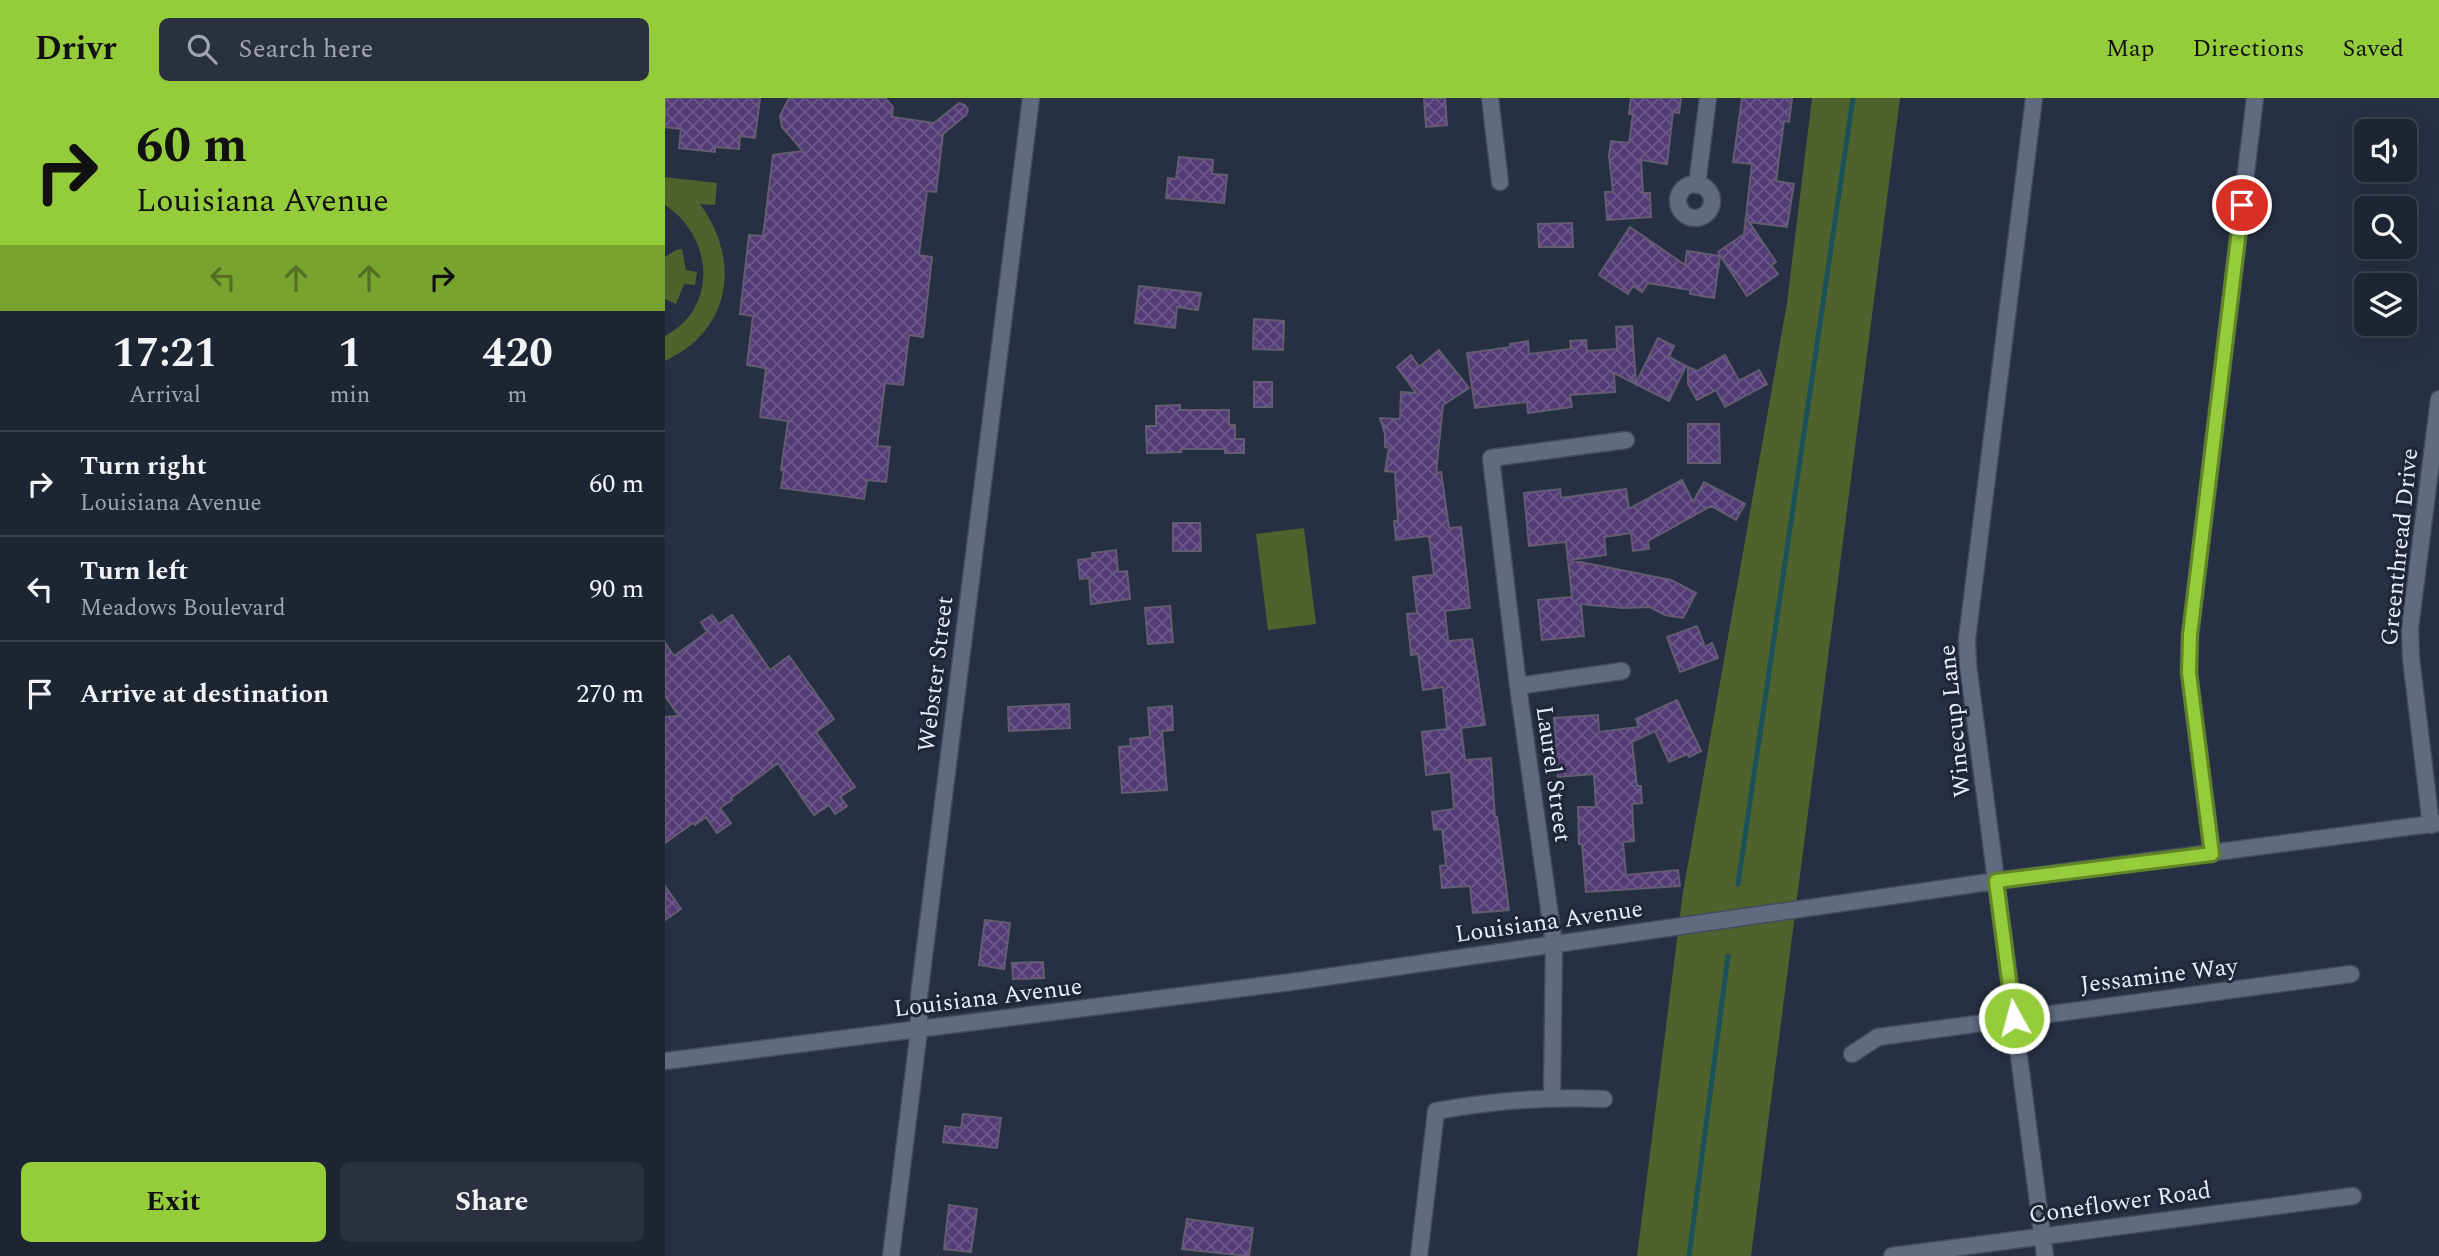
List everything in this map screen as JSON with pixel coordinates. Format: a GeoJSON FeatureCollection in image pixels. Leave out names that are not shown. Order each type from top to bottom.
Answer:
{"type":"FeatureCollection","features":[{"type":"Feature","properties":{"kind":"street","name":"Webster Street"},"geometry":{"type":"LineString","coordinates":[[891,1256],[919,1030],[919,996],[1031,98]]}},
{"type":"Feature","properties":{"kind":"street"},"geometry":{"type":"LineString","coordinates":[[1490,98],[1500,182]]}},
{"type":"Feature","properties":{"kind":"street"},"geometry":{"type":"LineString","coordinates":[[1697,185],[1708,98]]}},
{"type":"Feature","properties":{"kind":"street","name":"Winecup Lane"},"geometry":{"type":"LineString","coordinates":[[2033,98],[1967,639],[1968,666],[2045,1256]]}},
{"type":"Feature","properties":{"kind":"street"},"geometry":{"type":"LineString","coordinates":[[2212,854],[2189,673],[2190,635],[2255,98]]}},
{"type":"Feature","properties":{"kind":"street","name":"Greenthread Drive"},"geometry":{"type":"LineString","coordinates":[[2435,824],[2411,658],[2410,628],[2439,399]]}},
{"type":"Feature","properties":{"kind":"street","name":"Laurel Street"},"geometry":{"type":"LineString","coordinates":[[1552,1097],[1554,944],[1518,686],[1491,458],[1626,440]]}},
{"type":"Feature","properties":{"kind":"street"},"geometry":{"type":"LineString","coordinates":[[1518,686],[1622,671]]}},
{"type":"Feature","properties":{"kind":"street","name":"Louisiana Avenue"},"geometry":{"type":"LineString","coordinates":[[665,1061],[1291,982],[1996,881],[2435,824]]}},
{"type":"Feature","properties":{"kind":"street","name":"Jessamine Way"},"geometry":{"type":"LineString","coordinates":[[1852,1054],[1878,1037],[2351,974]]}},
{"type":"Feature","properties":{"kind":"street"},"geometry":{"type":"LineString","coordinates":[[1419,1256],[1436,1111],[1473,1104],[1552,1097],[1604,1099]]}},
{"type":"Feature","properties":{"kind":"street","name":"Coneflower Road"},"geometry":{"type":"LineString","coordinates":[[1892,1256],[2353,1196]]}},
{"type":"Feature","properties":{"kind":"green space"},"geometry":{"type":"Polygon","coordinates":[[[1812,98],[1900,98],[1751,1256],[1637,1256],[1683,892],[1787,303],[1812,98]]]}},
{"type":"Feature","properties":{"kind":"green space"},"geometry":{"type":"Polygon","coordinates":[[[665,177],[717,183],[715,205],[700,204],[713,226],[725,270],[723,292],[705,331],[687,348],[665,361],[665,336],[682,324],[695,308],[703,272],[693,235],[681,218],[665,205],[665,177]]]}},
{"type":"Feature","properties":{"kind":"green space"},"geometry":{"type":"Polygon","coordinates":[[[682,249],[686,270],[697,272],[695,285],[684,284],[676,304],[665,299],[665,257],[682,249]]]}},
{"type":"Feature","properties":{"kind":"green space"},"geometry":{"type":"Polygon","coordinates":[[[1304,528],[1316,624],[1268,630],[1256,534],[1304,528]]]}},
{"type":"Feature","properties":{"kind":"building"},"geometry":{"type":"Polygon","coordinates":[[[665,98],[760,98],[755,138],[740,136],[739,149],[715,147],[715,152],[679,148],[681,129],[665,127],[665,98]]]}},
{"type":"Feature","properties":{"kind":"building"},"geometry":{"type":"Polygon","coordinates":[[[789,98],[885,98],[893,107],[892,117],[934,123],[959,103],[965,105],[968,110],[966,115],[943,134],[936,192],[927,191],[919,255],[932,257],[923,337],[909,335],[903,385],[885,383],[877,446],[890,447],[886,482],[867,480],[864,499],[781,488],[788,421],[760,417],[766,368],[747,365],[753,316],[740,314],[749,235],[763,236],[773,155],[803,151],[782,127],[780,116],[789,98]]]}},
{"type":"Feature","properties":{"kind":"building"},"geometry":{"type":"Polygon","coordinates":[[[1424,98],[1445,98],[1447,125],[1426,127],[1424,98]]]}},
{"type":"Feature","properties":{"kind":"building"},"geometry":{"type":"Polygon","coordinates":[[[1631,98],[1681,98],[1679,113],[1673,112],[1667,164],[1641,160],[1643,193],[1650,193],[1651,217],[1607,220],[1605,192],[1613,192],[1609,156],[1611,141],[1629,143],[1633,114],[1629,114],[1631,98]]]}},
{"type":"Feature","properties":{"kind":"building"},"geometry":{"type":"Polygon","coordinates":[[[1742,98],[1792,98],[1789,122],[1784,121],[1776,181],[1794,184],[1787,227],[1749,222],[1776,262],[1771,265],[1778,274],[1747,296],[1718,252],[1744,234],[1752,164],[1733,162],[1742,98]]]}},
{"type":"Feature","properties":{"kind":"building"},"geometry":{"type":"Polygon","coordinates":[[[1179,157],[1213,160],[1212,174],[1227,175],[1224,203],[1166,198],[1168,178],[1176,179],[1179,157]]]}},
{"type":"Feature","properties":{"kind":"building"},"geometry":{"type":"Polygon","coordinates":[[[1572,223],[1573,247],[1539,247],[1538,224],[1572,223]]]}},
{"type":"Feature","properties":{"kind":"building"},"geometry":{"type":"Polygon","coordinates":[[[1630,227],[1685,265],[1687,251],[1720,256],[1714,298],[1690,294],[1690,290],[1648,283],[1642,292],[1633,286],[1628,294],[1599,275],[1630,227]]]}},
{"type":"Feature","properties":{"kind":"building"},"geometry":{"type":"Polygon","coordinates":[[[1139,286],[1201,293],[1198,310],[1177,307],[1175,328],[1135,323],[1139,286]]]}},
{"type":"Feature","properties":{"kind":"building"},"geometry":{"type":"Polygon","coordinates":[[[1254,319],[1284,321],[1283,350],[1253,349],[1254,319]]]}},
{"type":"Feature","properties":{"kind":"building"},"geometry":{"type":"Polygon","coordinates":[[[1632,326],[1636,383],[1658,338],[1674,346],[1669,357],[1686,366],[1669,401],[1614,373],[1615,392],[1570,395],[1572,407],[1528,413],[1527,402],[1475,408],[1467,353],[1511,347],[1510,344],[1528,341],[1529,354],[1571,349],[1570,341],[1586,340],[1587,351],[1617,349],[1616,327],[1632,326]]]}},
{"type":"Feature","properties":{"kind":"building"},"geometry":{"type":"Polygon","coordinates":[[[1439,350],[1469,388],[1443,405],[1436,473],[1441,472],[1449,528],[1461,527],[1470,608],[1445,611],[1448,641],[1472,639],[1485,725],[1461,728],[1465,760],[1491,758],[1495,817],[1509,910],[1473,913],[1470,886],[1442,888],[1440,866],[1446,865],[1442,829],[1434,830],[1432,812],[1454,809],[1451,772],[1426,775],[1422,732],[1447,729],[1443,687],[1423,690],[1418,654],[1411,655],[1407,614],[1417,613],[1413,577],[1434,575],[1429,536],[1396,540],[1394,521],[1398,521],[1395,472],[1385,471],[1389,448],[1385,447],[1385,434],[1380,418],[1400,419],[1401,392],[1416,393],[1397,367],[1411,355],[1419,367],[1439,350]]]}},
{"type":"Feature","properties":{"kind":"building"},"geometry":{"type":"Polygon","coordinates":[[[1725,355],[1739,381],[1759,370],[1767,384],[1725,407],[1716,390],[1697,400],[1688,384],[1688,367],[1697,371],[1725,355]]]}},
{"type":"Feature","properties":{"kind":"building"},"geometry":{"type":"Polygon","coordinates":[[[1254,382],[1272,382],[1272,407],[1254,407],[1254,382]]]}},
{"type":"Feature","properties":{"kind":"building"},"geometry":{"type":"Polygon","coordinates":[[[1180,405],[1180,410],[1229,410],[1229,425],[1235,425],[1235,439],[1244,439],[1244,453],[1225,453],[1225,449],[1181,449],[1181,452],[1147,453],[1146,426],[1156,426],[1156,406],[1180,405]]]}},
{"type":"Feature","properties":{"kind":"building"},"geometry":{"type":"Polygon","coordinates":[[[1688,424],[1719,424],[1720,463],[1688,463],[1688,424]]]}},
{"type":"Feature","properties":{"kind":"building"},"geometry":{"type":"Polygon","coordinates":[[[1682,480],[1693,502],[1704,482],[1745,504],[1736,520],[1711,506],[1648,541],[1649,549],[1633,551],[1631,533],[1604,537],[1606,555],[1570,560],[1671,580],[1696,593],[1683,618],[1665,615],[1650,607],[1623,608],[1581,604],[1584,636],[1542,640],[1538,600],[1572,597],[1566,542],[1529,546],[1524,493],[1560,489],[1561,498],[1626,489],[1629,509],[1682,480]]]}},
{"type":"Feature","properties":{"kind":"building"},"geometry":{"type":"Polygon","coordinates":[[[1173,523],[1200,523],[1201,551],[1173,551],[1173,523]]]}},
{"type":"Feature","properties":{"kind":"building"},"geometry":{"type":"Polygon","coordinates":[[[1116,550],[1118,572],[1127,571],[1130,599],[1091,604],[1089,578],[1080,579],[1078,560],[1093,558],[1092,553],[1116,550]]]}},
{"type":"Feature","properties":{"kind":"building"},"geometry":{"type":"Polygon","coordinates":[[[1170,606],[1173,642],[1148,644],[1145,608],[1170,606]]]}},
{"type":"Feature","properties":{"kind":"building"},"geometry":{"type":"Polygon","coordinates":[[[712,615],[719,624],[732,615],[770,670],[789,656],[834,719],[816,732],[855,787],[840,797],[847,806],[835,814],[829,805],[814,815],[778,763],[720,808],[731,823],[717,833],[706,817],[665,843],[665,717],[679,716],[665,696],[665,643],[674,656],[707,632],[701,622],[712,615]]]}},
{"type":"Feature","properties":{"kind":"building"},"geometry":{"type":"Polygon","coordinates":[[[1697,626],[1705,647],[1712,643],[1718,658],[1680,672],[1667,637],[1697,626]]]}},
{"type":"Feature","properties":{"kind":"building"},"geometry":{"type":"Polygon","coordinates":[[[1677,700],[1701,751],[1669,762],[1655,731],[1632,742],[1637,786],[1641,786],[1642,803],[1632,804],[1634,841],[1623,842],[1626,875],[1678,870],[1680,886],[1586,892],[1582,844],[1579,844],[1578,807],[1596,807],[1594,774],[1558,777],[1554,718],[1598,715],[1599,732],[1639,727],[1636,719],[1677,700]]]}},
{"type":"Feature","properties":{"kind":"building"},"geometry":{"type":"Polygon","coordinates":[[[1069,704],[1070,728],[1009,731],[1008,707],[1069,704]]]}},
{"type":"Feature","properties":{"kind":"building"},"geometry":{"type":"Polygon","coordinates":[[[1172,706],[1173,730],[1162,731],[1167,790],[1122,793],[1119,747],[1131,746],[1130,739],[1150,737],[1148,708],[1172,706]]]}},
{"type":"Feature","properties":{"kind":"building"},"geometry":{"type":"Polygon","coordinates":[[[665,886],[681,909],[665,920],[665,886]]]}},
{"type":"Feature","properties":{"kind":"building"},"geometry":{"type":"Polygon","coordinates":[[[985,920],[1010,923],[1004,969],[979,965],[985,920]]]}},
{"type":"Feature","properties":{"kind":"building"},"geometry":{"type":"Polygon","coordinates":[[[1043,962],[1044,978],[1013,979],[1012,963],[1043,962]]]}},
{"type":"Feature","properties":{"kind":"building"},"geometry":{"type":"Polygon","coordinates":[[[963,1114],[1001,1118],[997,1148],[943,1142],[945,1126],[961,1128],[963,1114]]]}},
{"type":"Feature","properties":{"kind":"building"},"geometry":{"type":"Polygon","coordinates":[[[949,1205],[977,1209],[971,1252],[944,1249],[949,1205]]]}},
{"type":"Feature","properties":{"kind":"building"},"geometry":{"type":"Polygon","coordinates":[[[1187,1219],[1253,1228],[1249,1256],[1182,1249],[1187,1219]]]}},
{"type":"Feature","properties":{"kind":"waterway"},"geometry":{"type":"LineString","coordinates":[[1738,884],[1853,98]]}},
{"type":"Feature","properties":{"kind":"waterway"},"geometry":{"type":"LineString","coordinates":[[1689,1256],[1728,956]]}},
{"type":"Feature","properties":{"kind":"route"},"geometry":{"type":"LineString","coordinates":[[2014,1018],[1996,881],[2212,854],[2189,673],[2190,635],[2242,205]]}}]}
